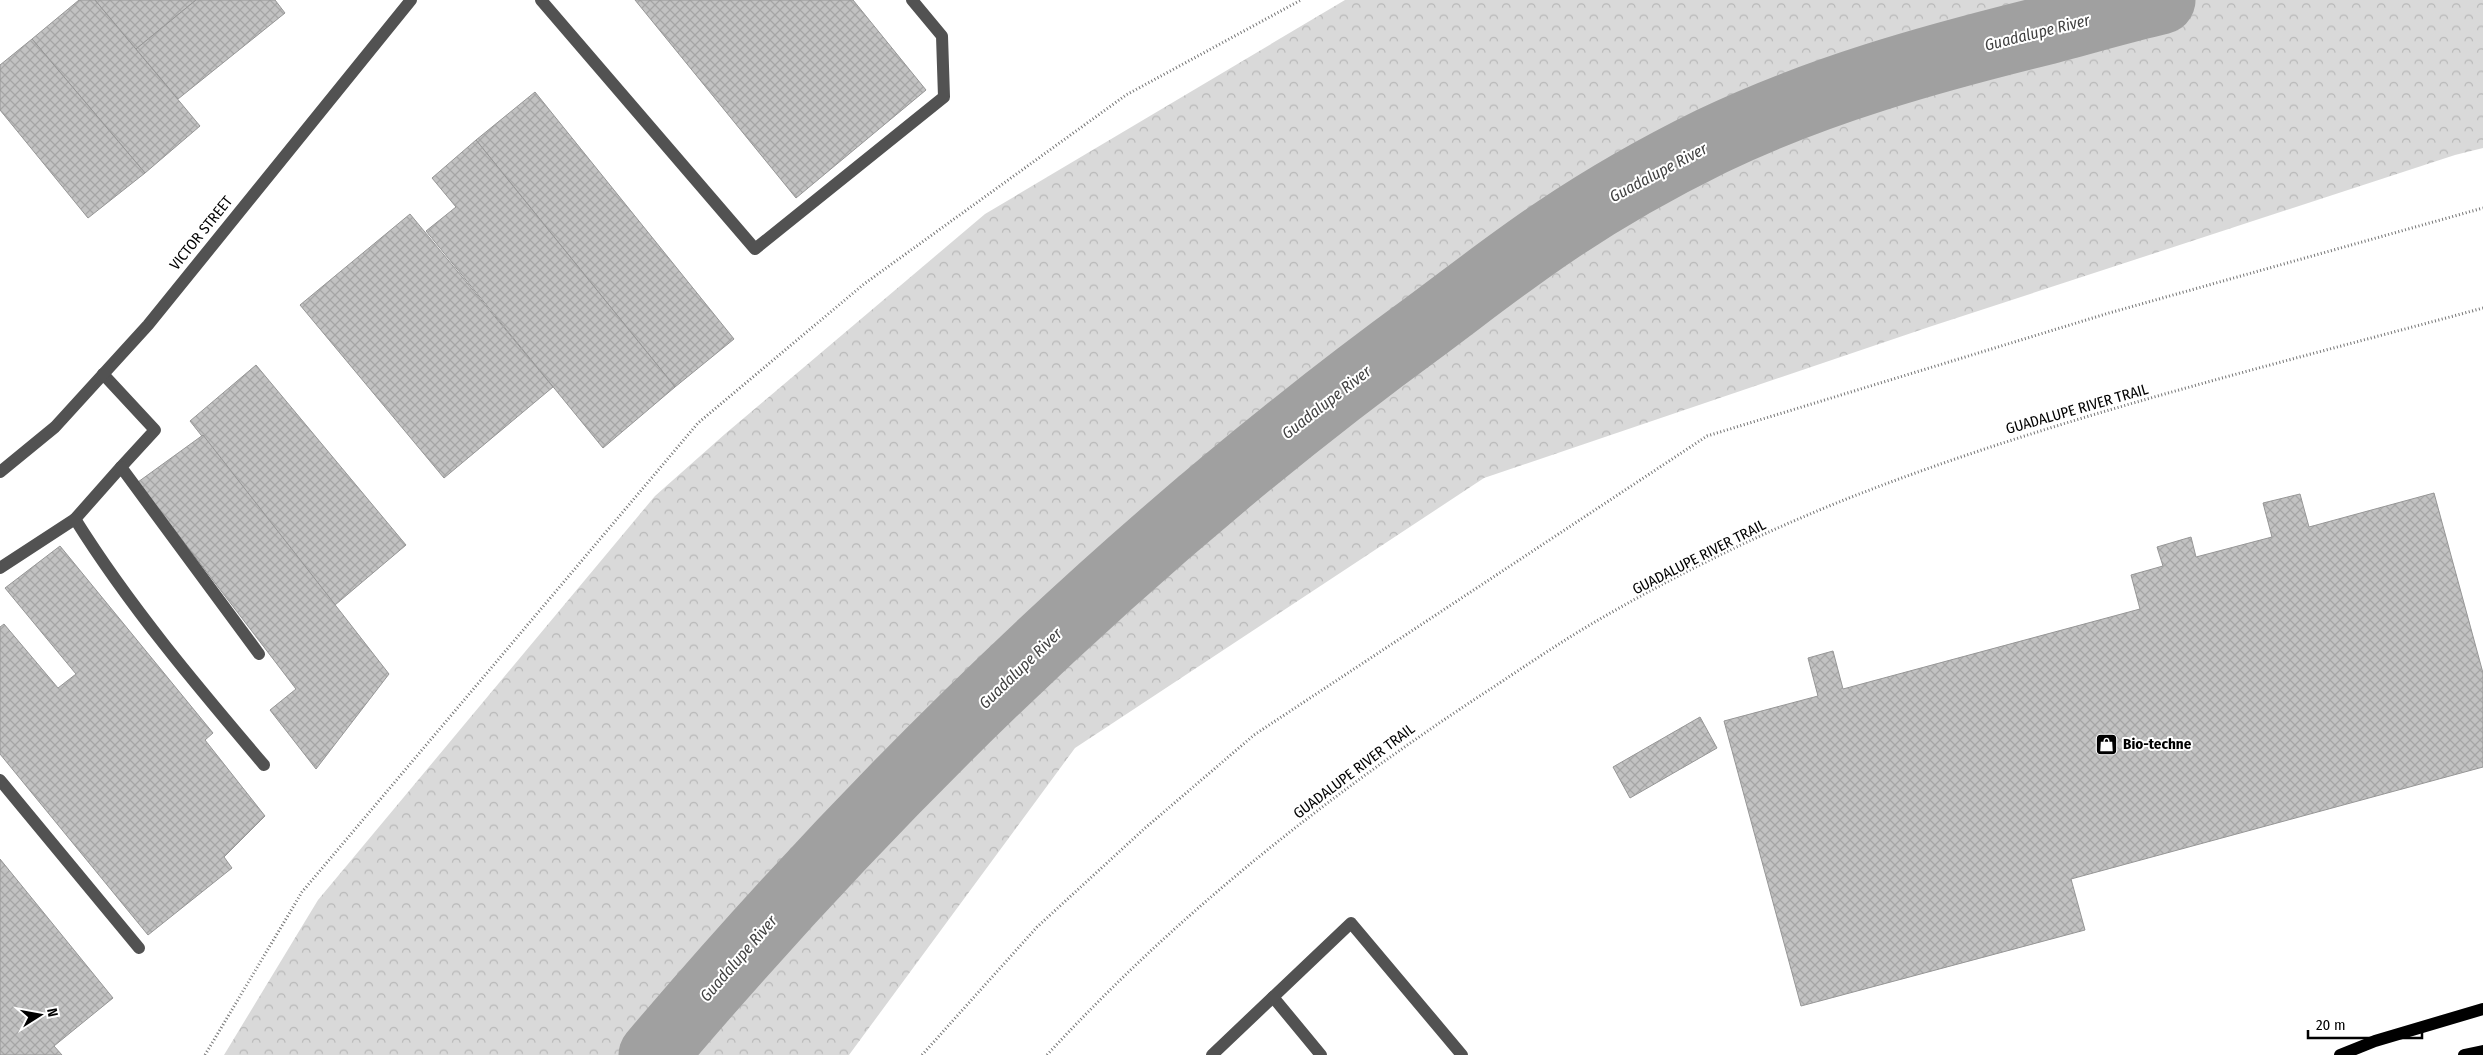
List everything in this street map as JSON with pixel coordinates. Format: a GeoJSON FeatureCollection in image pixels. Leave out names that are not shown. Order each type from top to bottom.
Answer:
{"type":"FeatureCollection","features":[{"type":"Feature","properties":{"kind":"main road"},"geometry":{"type":"LineString","coordinates":[[2340,1055],[2375,1041],[2483,1009]]}},
{"type":"Feature","properties":{"kind":"main road"},"geometry":{"type":"LineString","coordinates":[[2464,1055],[2483,1051]]}},
{"type":"Feature","properties":{"kind":"street","name":"VICTOR STREET"},"geometry":{"type":"LineString","coordinates":[[0,472],[55,427],[148,325],[411,0]]}},
{"type":"Feature","properties":{"kind":"street"},"geometry":{"type":"LineString","coordinates":[[541,0],[755,249],[944,97],[942,36],[912,0]]}},
{"type":"Feature","properties":{"kind":"street"},"geometry":{"type":"LineString","coordinates":[[0,568],[75,519],[155,430],[103,374]]}},
{"type":"Feature","properties":{"kind":"street"},"geometry":{"type":"LineString","coordinates":[[121,467],[258,654]]}},
{"type":"Feature","properties":{"kind":"street"},"geometry":{"type":"LineString","coordinates":[[75,519],[106,568],[207,698],[264,765]]}},
{"type":"Feature","properties":{"kind":"street"},"geometry":{"type":"LineString","coordinates":[[0,780],[139,948]]}},
{"type":"Feature","properties":{"kind":"street"},"geometry":{"type":"LineString","coordinates":[[1212,1055],[1351,923],[1462,1055]]}},
{"type":"Feature","properties":{"kind":"street"},"geometry":{"type":"LineString","coordinates":[[1273,997],[1321,1055]]}},
{"type":"Feature","properties":{"kind":"path"},"geometry":{"type":"LineString","coordinates":[[205,1055],[302,892],[698,423],[864,284],[1126,95],[1301,0]]}},
{"type":"Feature","properties":{"kind":"path"},"geometry":{"type":"LineString","coordinates":[[922,1055],[1037,927],[1144,829],[1254,735],[1706,436],[2109,313],[2483,208]]}},
{"type":"Feature","properties":{"kind":"path","name":"GUADALUPE RIVER TRAIL"},"geometry":{"type":"LineString","coordinates":[[1047,1055],[1102,995],[1234,874],[1404,745],[1582,630],[1715,557],[1847,499],[1996,444],[2151,398],[2483,308]]}},
{"type":"Feature","properties":{"kind":"green space"},"geometry":{"type":"Polygon","coordinates":[[[1345,0],[2483,0],[2483,148],[2455,155],[1932,326],[1484,478],[1075,748],[849,1055],[224,1055],[318,900],[655,496],[725,434],[985,214],[1345,0]]]}},
{"type":"Feature","properties":{"kind":"building"},"geometry":{"type":"Polygon","coordinates":[[[79,0],[95,0],[200,126],[145,173],[32,39],[79,0]]]}},
{"type":"Feature","properties":{"kind":"building"},"geometry":{"type":"Polygon","coordinates":[[[95,0],[196,0],[136,49],[95,0]]]}},
{"type":"Feature","properties":{"kind":"building"},"geometry":{"type":"Polygon","coordinates":[[[196,0],[275,0],[285,13],[178,99],[136,49],[196,0]]]}},
{"type":"Feature","properties":{"kind":"building"},"geometry":{"type":"Polygon","coordinates":[[[635,0],[853,0],[926,90],[796,198],[635,0]]]}},
{"type":"Feature","properties":{"kind":"building"},"geometry":{"type":"Polygon","coordinates":[[[32,39],[145,173],[88,218],[0,110],[0,65],[32,39]]]}},
{"type":"Feature","properties":{"kind":"building"},"geometry":{"type":"Polygon","coordinates":[[[535,92],[734,339],[675,387],[476,140],[535,92]]]}},
{"type":"Feature","properties":{"kind":"building"},"geometry":{"type":"Polygon","coordinates":[[[476,140],[675,387],[603,448],[426,231],[456,207],[432,178],[476,140]]]}},
{"type":"Feature","properties":{"kind":"building"},"geometry":{"type":"Polygon","coordinates":[[[410,214],[553,387],[444,478],[300,305],[410,214]]]}},
{"type":"Feature","properties":{"kind":"building"},"geometry":{"type":"Polygon","coordinates":[[[256,365],[406,545],[335,605],[190,421],[256,365]]]}},
{"type":"Feature","properties":{"kind":"building"},"geometry":{"type":"Polygon","coordinates":[[[203,435],[389,674],[316,769],[270,710],[296,689],[138,482],[203,435]]]}},
{"type":"Feature","properties":{"kind":"building","name":"Bio-techne"},"geometry":{"type":"Polygon","coordinates":[[[2434,493],[2483,673],[2483,767],[2071,879],[2085,930],[1801,1006],[1724,721],[1818,696],[1808,658],[1833,651],[1843,689],[2140,609],[2131,575],[2163,566],[2157,547],[2191,537],[2196,557],[2272,537],[2263,503],[2300,494],[2309,527],[2434,493]]]}},
{"type":"Feature","properties":{"kind":"building"},"geometry":{"type":"Polygon","coordinates":[[[60,546],[213,733],[205,740],[265,816],[224,857],[232,868],[148,935],[0,754],[0,627],[4,624],[58,688],[76,674],[5,588],[60,546]]]}},
{"type":"Feature","properties":{"kind":"building"},"geometry":{"type":"Polygon","coordinates":[[[1700,717],[1717,748],[1630,798],[1613,767],[1700,717]]]}},
{"type":"Feature","properties":{"kind":"building"},"geometry":{"type":"Polygon","coordinates":[[[0,859],[113,998],[54,1046],[62,1055],[0,1055],[0,859]]]}},
{"type":"Feature","properties":{"kind":"waterway","name":"Guadalupe River"},"geometry":{"type":"LineString","coordinates":[[653,1055],[741,954],[923,760],[1117,576],[1217,489],[1321,405],[1540,241],[1614,194],[1672,161],[1712,141],[1793,106],[1875,77],[2161,0]]}},
{"type":"Feature","properties":{"kind":"place","name":"Bio-techne"},"geometry":{"type":"Point","coordinates":[2107,744]}}]}
